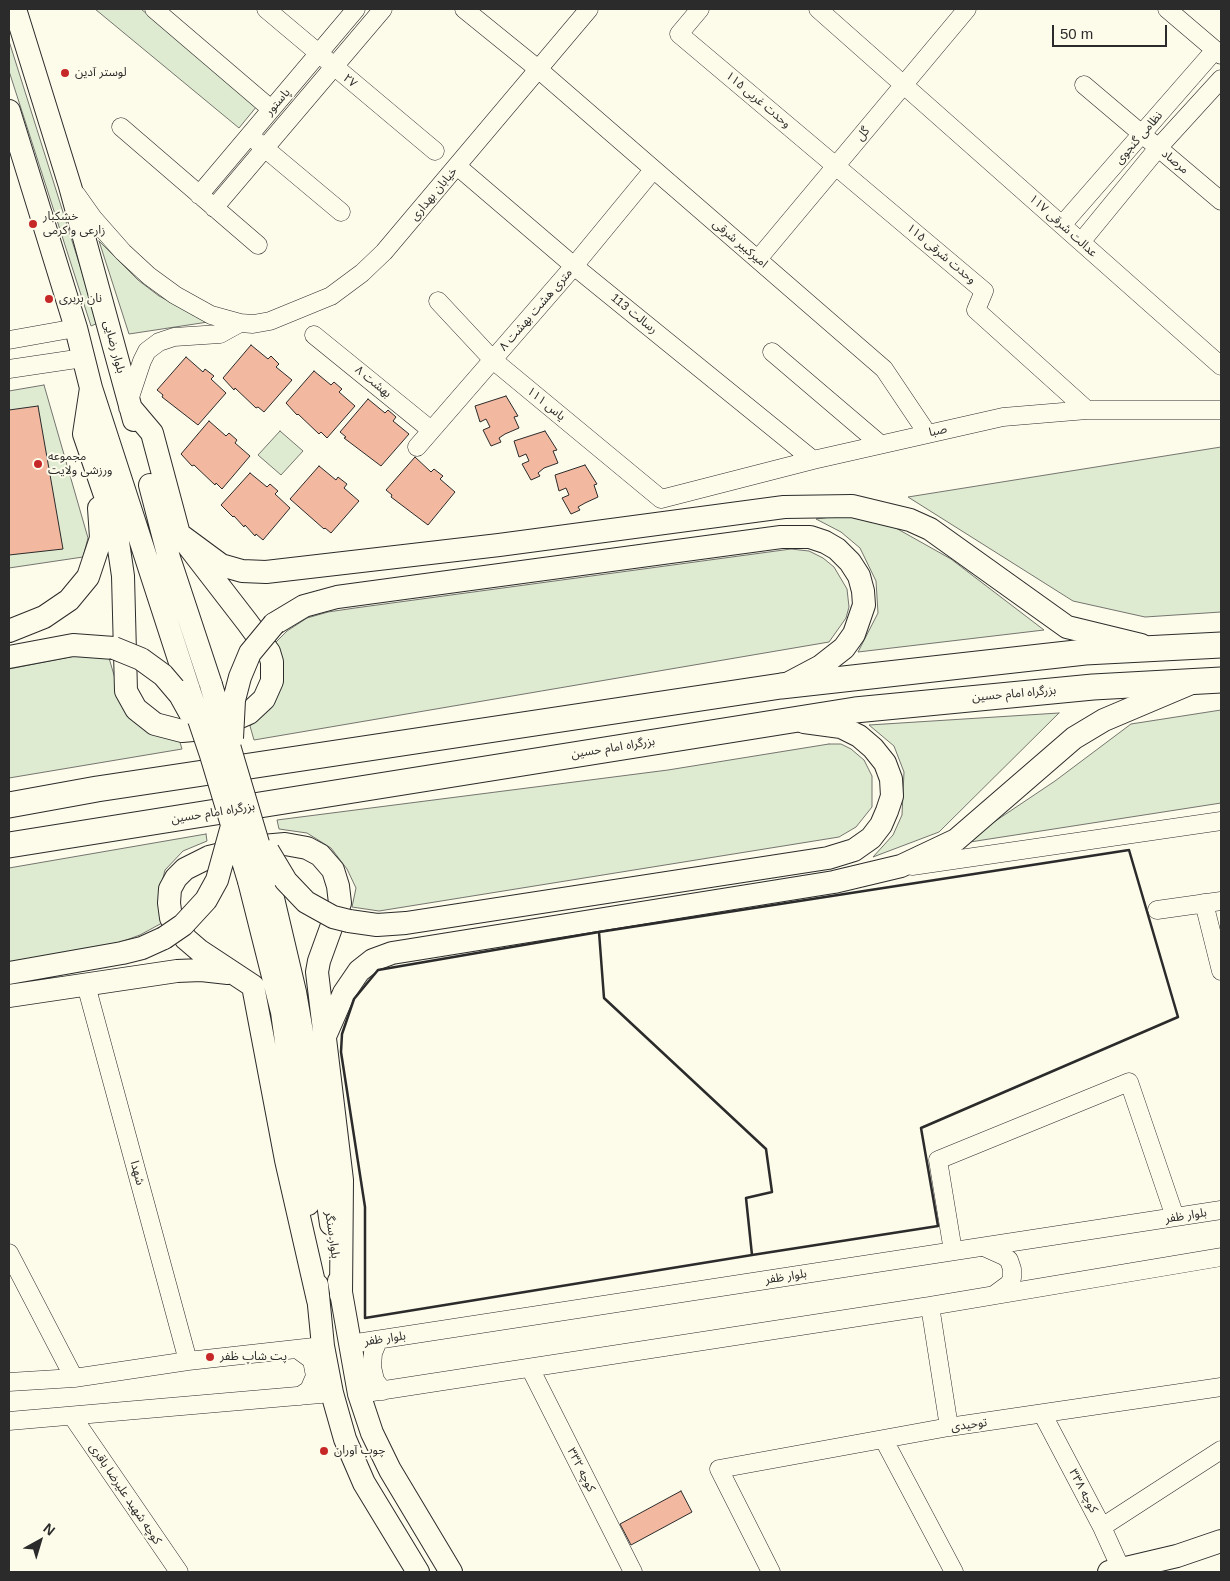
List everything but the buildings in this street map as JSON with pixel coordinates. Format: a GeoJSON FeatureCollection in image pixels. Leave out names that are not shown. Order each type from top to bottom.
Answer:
{"type":"FeatureCollection","features":[{"type":"Feature","properties":{"kind":"highway"},"geometry":{"type":"LineString","coordinates":[[9,806],[97,789],[782,686],[1085,652],[1162,650],[1221,645]]}},
{"type":"Feature","properties":{"kind":"highway","name":"بزرگراه امام حسین"},"geometry":{"type":"LineString","coordinates":[[9,845],[855,710],[998,695],[1221,680]]}},
{"type":"Feature","properties":{"kind":"main road","name":"بلوار رضایی"},"geometry":{"type":"LineString","coordinates":[[15,9],[70,186],[130,403],[200,687]]}},
{"type":"Feature","properties":{"kind":"main road"},"geometry":{"type":"LineString","coordinates":[[9,111],[76,328],[91,388],[200,687],[259,879]]}},
{"type":"Feature","properties":{"kind":"main road"},"geometry":{"type":"LineString","coordinates":[[9,631],[44,616],[68,600],[88,577],[97,554],[101,538],[101,520],[84,434],[91,388]]}},
{"type":"Feature","properties":{"kind":"main road"},"geometry":{"type":"LineString","coordinates":[[84,434],[109,507],[120,552],[123,576],[126,691],[136,709],[155,724],[174,730],[193,731],[216,728],[249,713],[264,699],[273,673],[269,652],[179,534],[152,432],[130,403]]}},
{"type":"Feature","properties":{"kind":"main road"},"geometry":{"type":"LineString","coordinates":[[179,534],[220,565],[242,571],[266,572],[499,545],[784,507],[852,506],[910,520],[930,530],[1067,627],[1162,650]]}},
{"type":"Feature","properties":{"kind":"main road"},"geometry":{"type":"LineString","coordinates":[[221,753],[240,677],[250,653],[274,624],[304,606],[337,597],[781,536],[810,538],[825,542],[850,562],[859,576],[864,592],[864,605],[854,634],[844,648],[821,666],[782,686]]}},
{"type":"Feature","properties":{"kind":"main road"},"geometry":{"type":"LineString","coordinates":[[9,657],[73,645],[114,648],[141,659],[172,684],[190,712],[221,753]]}},
{"type":"Feature","properties":{"kind":"main road"},"geometry":{"type":"LineString","coordinates":[[325,1035],[344,993],[359,971],[373,960],[392,953],[834,882],[901,866],[956,840],[1074,738],[1104,720],[1195,681]]}},
{"type":"Feature","properties":{"kind":"main road"},"geometry":{"type":"LineString","coordinates":[[243,824],[296,892],[321,910],[349,921],[377,925],[406,923],[828,858],[854,850],[871,838],[888,811],[892,796],[892,779],[885,762],[859,736],[841,727],[791,720]]}},
{"type":"Feature","properties":{"kind":"main road"},"geometry":{"type":"LineString","coordinates":[[9,973],[122,953],[142,948],[164,938],[183,925],[206,900],[243,824]]}},
{"type":"Feature","properties":{"kind":"main road"},"geometry":{"type":"LineString","coordinates":[[318,1300],[286,1160],[253,986],[200,952],[186,939],[171,918],[170,889],[176,878],[198,861],[251,848],[285,844],[307,848],[320,855],[333,870],[338,886],[340,903],[319,961],[317,972],[342,1180],[340,1295]]}},
{"type":"Feature","properties":{"kind":"main road","name":"بلوار سنگر"},"geometry":{"type":"LineString","coordinates":[[259,879],[295,992],[307,1061],[340,1295],[359,1394],[380,1451],[451,1572]]}},
{"type":"Feature","properties":{"kind":"main road","name":"بلوار سنگر"},"geometry":{"type":"LineString","coordinates":[[259,879],[282,1012],[304,1162],[323,1346],[332,1393],[345,1438],[357,1468],[418,1572]]}},
{"type":"Feature","properties":{"kind":"main road"},"geometry":{"type":"LineString","coordinates":[[9,996],[190,970],[214,970],[236,974]]}},
{"type":"Feature","properties":{"kind":"main road"},"geometry":{"type":"LineString","coordinates":[[1115,1571],[1178,1556],[1221,1541]]}},
{"type":"Feature","properties":{"kind":"street"},"geometry":{"type":"LineString","coordinates":[[154,9],[271,109]]}},
{"type":"Feature","properties":{"kind":"street","name":"۲۷"},"geometry":{"type":"LineString","coordinates":[[266,9],[435,151]]}},
{"type":"Feature","properties":{"kind":"street","name":"پاستور"},"geometry":{"type":"LineString","coordinates":[[198,195],[356,9]]}},
{"type":"Feature","properties":{"kind":"street"},"geometry":{"type":"LineString","coordinates":[[214,208],[383,9]]}},
{"type":"Feature","properties":{"kind":"street","name":"امیرکبیر شرقی"},"geometry":{"type":"LineString","coordinates":[[464,9],[538,69],[884,369],[927,433]]}},
{"type":"Feature","properties":{"kind":"street","name":"خیابان بهداری"},"geometry":{"type":"LineString","coordinates":[[130,403],[142,361],[147,351],[159,342],[174,337],[220,334],[240,324],[270,321],[331,296],[345,286],[384,252],[589,9]]}},
{"type":"Feature","properties":{"kind":"street","name":"۱۱۵ وحدت غربی"},"geometry":{"type":"LineString","coordinates":[[700,9],[679,34],[837,166]]}},
{"type":"Feature","properties":{"kind":"street","name":"۱۱۷ عدالت شرقی"},"geometry":{"type":"LineString","coordinates":[[818,9],[1221,366]]}},
{"type":"Feature","properties":{"kind":"street","name":"گل"},"geometry":{"type":"LineString","coordinates":[[758,259],[967,9]]}},
{"type":"Feature","properties":{"kind":"street"},"geometry":{"type":"LineString","coordinates":[[1167,9],[1218,53]]}},
{"type":"Feature","properties":{"kind":"street","name":"نظامی گنجوی"},"geometry":{"type":"LineString","coordinates":[[1062,225],[1218,53]]}},
{"type":"Feature","properties":{"kind":"street","name":"نظامی گنجوی"},"geometry":{"type":"LineString","coordinates":[[1081,242],[1158,148],[1221,79]]}},
{"type":"Feature","properties":{"kind":"street","name":"مرصاد"},"geometry":{"type":"LineString","coordinates":[[1084,85],[1221,201]]}},
{"type":"Feature","properties":{"kind":"street"},"geometry":{"type":"LineString","coordinates":[[121,127],[258,245]]}},
{"type":"Feature","properties":{"kind":"street"},"geometry":{"type":"LineString","coordinates":[[249,135],[341,212]]}},
{"type":"Feature","properties":{"kind":"street","name":"رسالت 113"},"geometry":{"type":"LineString","coordinates":[[457,166],[574,266],[813,460]]}},
{"type":"Feature","properties":{"kind":"street","name":"۱۱۵ وحدت شرقی"},"geometry":{"type":"LineString","coordinates":[[837,166],[984,291],[976,310],[1087,410]]}},
{"type":"Feature","properties":{"kind":"street","name":"۸ متری هشت بهشت"},"geometry":{"type":"LineString","coordinates":[[417,447],[574,266],[653,170]]}},
{"type":"Feature","properties":{"kind":"street","name":"خیابان بهداری"},"geometry":{"type":"LineString","coordinates":[[70,186],[111,240],[160,285],[211,314],[240,324]]}},
{"type":"Feature","properties":{"kind":"street","name":"یاس ۱۱۱"},"geometry":{"type":"LineString","coordinates":[[438,302],[493,360],[661,499]]}},
{"type":"Feature","properties":{"kind":"street"},"geometry":{"type":"LineString","coordinates":[[9,340],[76,328]]}},
{"type":"Feature","properties":{"kind":"street","name":"۸ بهشت"},"geometry":{"type":"LineString","coordinates":[[314,335],[431,430]]}},
{"type":"Feature","properties":{"kind":"street"},"geometry":{"type":"LineString","coordinates":[[772,352],[880,444]]}},
{"type":"Feature","properties":{"kind":"street"},"geometry":{"type":"LineString","coordinates":[[9,369],[83,358]]}},
{"type":"Feature","properties":{"kind":"street","name":"صبا"},"geometry":{"type":"LineString","coordinates":[[661,499],[813,460],[1002,417],[1087,410],[1221,410]]}},
{"type":"Feature","properties":{"kind":"street"},"geometry":{"type":"LineString","coordinates":[[890,869],[1221,821]]}},
{"type":"Feature","properties":{"kind":"street"},"geometry":{"type":"LineString","coordinates":[[1157,910],[1221,901]]}},
{"type":"Feature","properties":{"kind":"street"},"geometry":{"type":"LineString","coordinates":[[1204,904],[1221,971]]}},
{"type":"Feature","properties":{"kind":"street","name":"شهدا"},"geometry":{"type":"LineString","coordinates":[[86,985],[188,1361]]}},
{"type":"Feature","properties":{"kind":"street"},"geometry":{"type":"LineString","coordinates":[[953,1251],[938,1160],[1129,1082],[1175,1217]]}},
{"type":"Feature","properties":{"kind":"street","name":"بلوار ظفر"},"geometry":{"type":"LineString","coordinates":[[350,1344],[1221,1210]]}},
{"type":"Feature","properties":{"kind":"street"},"geometry":{"type":"LineString","coordinates":[[984,1247],[1004,1256],[1009,1260],[1012,1269],[1012,1278],[1009,1284],[991,1296]]}},
{"type":"Feature","properties":{"kind":"street"},"geometry":{"type":"LineString","coordinates":[[9,1253],[74,1378]]}},
{"type":"Feature","properties":{"kind":"street"},"geometry":{"type":"LineString","coordinates":[[359,1394],[930,1306],[1221,1257]]}},
{"type":"Feature","properties":{"kind":"street"},"geometry":{"type":"LineString","coordinates":[[930,1306],[949,1427]]}},
{"type":"Feature","properties":{"kind":"street"},"geometry":{"type":"LineString","coordinates":[[378,1340],[373,1353],[372,1367],[375,1380],[383,1391]]}},
{"type":"Feature","properties":{"kind":"street"},"geometry":{"type":"LineString","coordinates":[[9,1382],[74,1378],[188,1361],[323,1346]]}},
{"type":"Feature","properties":{"kind":"street"},"geometry":{"type":"LineString","coordinates":[[297,1349],[312,1360],[315,1376],[309,1390],[300,1396]]}},
{"type":"Feature","properties":{"kind":"street","name":"کوچه ۳۳۲"},"geometry":{"type":"LineString","coordinates":[[530,1368],[633,1572]]}},
{"type":"Feature","properties":{"kind":"street","name":"توحیدی"},"geometry":{"type":"LineString","coordinates":[[771,1572],[719,1469],[949,1427],[1043,1415],[1221,1387]]}},
{"type":"Feature","properties":{"kind":"street"},"geometry":{"type":"LineString","coordinates":[[9,1421],[332,1393]]}},
{"type":"Feature","properties":{"kind":"street","name":"کوچه ۳۳۸"},"geometry":{"type":"LineString","coordinates":[[1043,1415],[1102,1526],[1115,1571]]}},
{"type":"Feature","properties":{"kind":"street","name":"کوچه شهید علیرضا باقری"},"geometry":{"type":"LineString","coordinates":[[72,1416],[179,1572]]}},
{"type":"Feature","properties":{"kind":"street"},"geometry":{"type":"LineString","coordinates":[[884,1440],[954,1572]]}},
{"type":"Feature","properties":{"kind":"street"},"geometry":{"type":"LineString","coordinates":[[1102,1526],[1221,1450]]}},
{"type":"Feature","properties":{"kind":"green space"},"geometry":{"type":"Polygon","coordinates":[[[95,9],[141,9],[257,106],[239,128],[95,9]]]}},
{"type":"Feature","properties":{"kind":"green space"},"geometry":{"type":"Polygon","coordinates":[[[9,41],[98,323],[91,326],[9,71],[9,41]]]}},
{"type":"Feature","properties":{"kind":"green space"},"geometry":{"type":"Polygon","coordinates":[[[99,241],[138,280],[159,296],[208,322],[129,334],[99,241]]]}},
{"type":"Feature","properties":{"kind":"green space","name":"مجموعه ورزشی ولایت"},"geometry":{"type":"Polygon","coordinates":[[[44,385],[88,538],[83,557],[9,568],[9,391],[44,385]]]}},
{"type":"Feature","properties":{"kind":"green space"},"geometry":{"type":"Polygon","coordinates":[[[280,431],[303,451],[281,475],[258,455],[280,431]]]}},
{"type":"Feature","properties":{"kind":"green space"},"geometry":{"type":"Polygon","coordinates":[[[1221,447],[1221,612],[1145,617],[1073,601],[908,497],[1221,447]]]}},
{"type":"Feature","properties":{"kind":"green space"},"geometry":{"type":"Polygon","coordinates":[[[860,513],[894,527],[951,559],[1044,630],[858,652],[878,613],[876,581],[860,548],[841,532],[816,519],[860,513]]]}},
{"type":"Feature","properties":{"kind":"green space"},"geometry":{"type":"Polygon","coordinates":[[[791,549],[809,551],[823,558],[834,567],[847,589],[849,607],[846,618],[829,642],[254,740],[250,726],[274,704],[275,643],[287,631],[307,618],[328,612],[355,608],[791,549]]]}},
{"type":"Feature","properties":{"kind":"green space"},"geometry":{"type":"Polygon","coordinates":[[[85,654],[109,658],[121,699],[179,739],[182,749],[9,778],[9,669],[85,654]]]}},
{"type":"Feature","properties":{"kind":"green space"},"geometry":{"type":"Polygon","coordinates":[[[1221,710],[1221,803],[970,842],[979,835],[979,832],[1055,781],[1131,724],[1221,710]]]}},
{"type":"Feature","properties":{"kind":"green space"},"geometry":{"type":"Polygon","coordinates":[[[1059,713],[939,832],[873,857],[893,835],[902,815],[904,772],[894,746],[869,725],[1059,713]]]}},
{"type":"Feature","properties":{"kind":"green space"},"geometry":{"type":"Polygon","coordinates":[[[829,744],[841,744],[851,749],[864,760],[872,776],[872,807],[856,827],[839,837],[379,911],[352,907],[356,888],[347,869],[331,848],[307,833],[279,829],[277,820],[668,770],[829,744]]]}},
{"type":"Feature","properties":{"kind":"green space"},"geometry":{"type":"Polygon","coordinates":[[[206,834],[207,841],[183,851],[165,870],[159,894],[162,923],[140,935],[118,943],[9,963],[9,868],[206,834]]]}},
{"type":"Feature","properties":{"kind":"wall"},"geometry":{"type":"LineString","coordinates":[[1129,850],[1178,1017],[921,1128],[938,1226],[752,1255],[746,1198],[772,1192],[766,1149],[604,998],[599,932],[1129,850]]}},
{"type":"Feature","properties":{"kind":"wall"},"geometry":{"type":"LineString","coordinates":[[599,932],[604,998],[766,1149],[772,1192],[746,1198],[752,1255],[365,1318],[365,1207],[341,1052],[342,1034],[354,999],[378,970],[599,932]]}},
{"type":"Feature","properties":{"kind":"place","name":"لوستر آدین"},"geometry":{"type":"Point","coordinates":[65,73]}},
{"type":"Feature","properties":{"kind":"place","name":"خشکبار زارعی و کرمی"},"geometry":{"type":"Point","coordinates":[33,224]}},
{"type":"Feature","properties":{"kind":"place","name":"نان بربری"},"geometry":{"type":"Point","coordinates":[49,299]}},
{"type":"Feature","properties":{"kind":"place","name":"مجموعه ورزشی ولایت"},"geometry":{"type":"Point","coordinates":[38,464]}},
{"type":"Feature","properties":{"kind":"place","name":"پت شاپ ظفر"},"geometry":{"type":"Point","coordinates":[210,1357]}},
{"type":"Feature","properties":{"kind":"place","name":"چوب آوران"},"geometry":{"type":"Point","coordinates":[324,1451]}}]}
